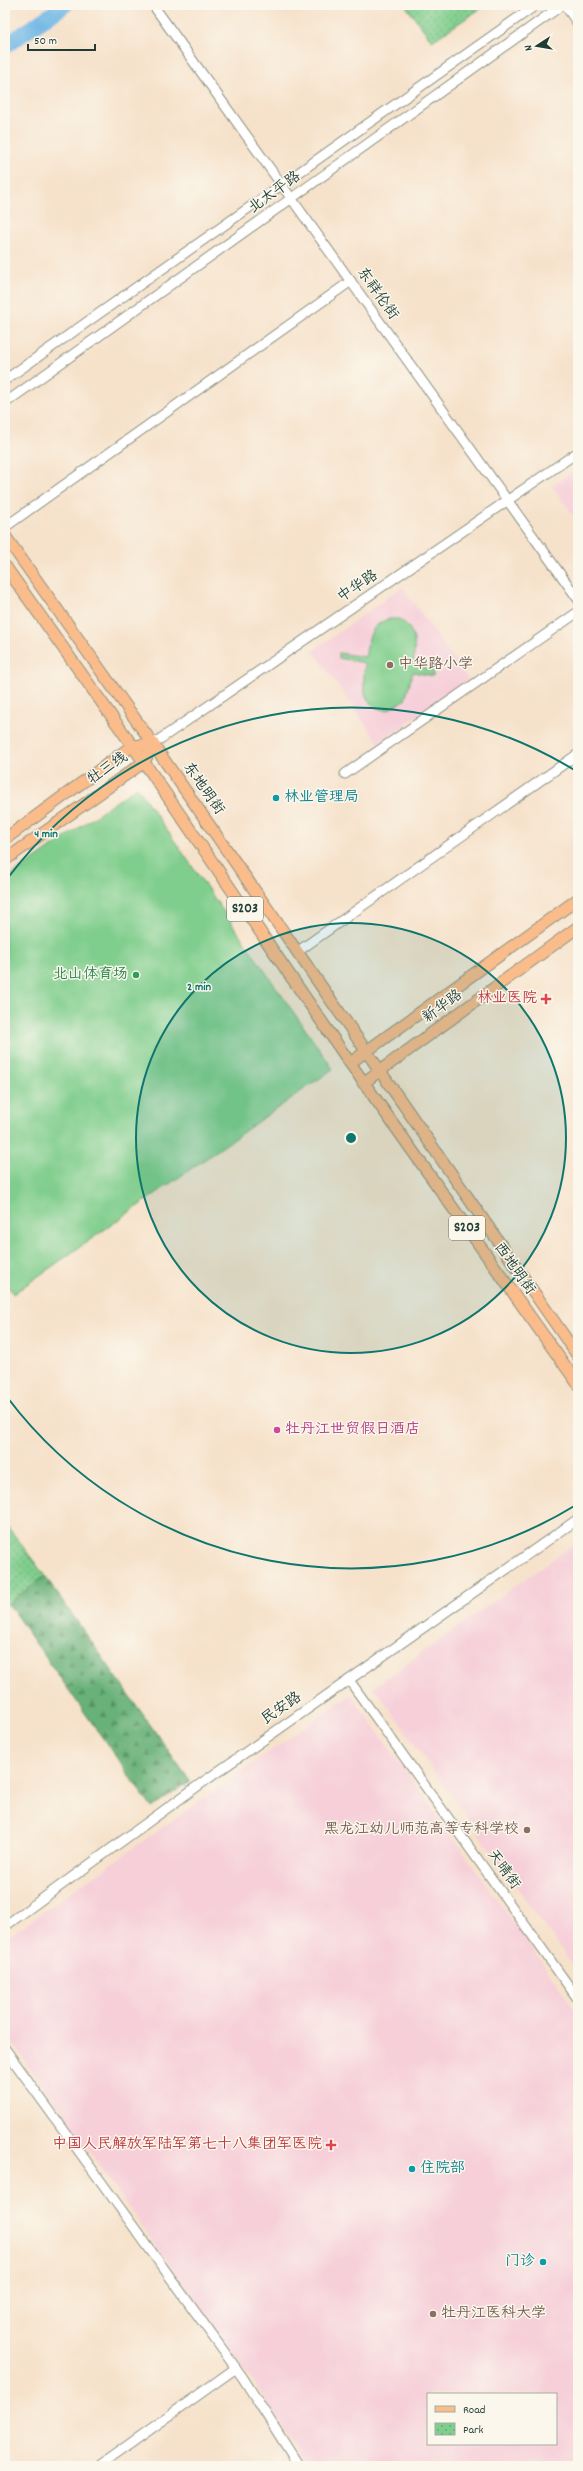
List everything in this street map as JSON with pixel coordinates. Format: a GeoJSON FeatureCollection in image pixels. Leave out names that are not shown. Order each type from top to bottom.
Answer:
{"type":"FeatureCollection","features":[{"type":"Feature","properties":{"kind":"main road","name":"东地明街"},"geometry":{"type":"LineString","coordinates":[[5,536],[154,744],[372,1062]]}},
{"type":"Feature","properties":{"kind":"main road"},"geometry":{"type":"LineString","coordinates":[[5,566],[132,746]]}},
{"type":"Feature","properties":{"kind":"main road","name":"牡三线"},"geometry":{"type":"LineString","coordinates":[[5,839],[132,746],[154,744]]}},
{"type":"Feature","properties":{"kind":"main road","name":"牡三线"},"geometry":{"type":"LineString","coordinates":[[5,860],[144,762],[154,744]]}},
{"type":"Feature","properties":{"kind":"main road","name":"S203"},"geometry":{"type":"LineString","coordinates":[[132,746],[350,1063]]}},
{"type":"Feature","properties":{"kind":"main road"},"geometry":{"type":"LineString","coordinates":[[350,1063],[578,899]]}},
{"type":"Feature","properties":{"kind":"main road","name":"新华路"},"geometry":{"type":"LineString","coordinates":[[363,1082],[578,927]]}},
{"type":"Feature","properties":{"kind":"main road","name":"西地明街"},"geometry":{"type":"LineString","coordinates":[[372,1062],[380,1071],[578,1356]]}},
{"type":"Feature","properties":{"kind":"main road","name":"西地明街"},"geometry":{"type":"LineString","coordinates":[[350,1063],[578,1384]]}},
{"type":"Feature","properties":{"kind":"street","name":"东祥伦街"},"geometry":{"type":"LineString","coordinates":[[153,5],[578,599]]}},
{"type":"Feature","properties":{"kind":"street","name":"北太平路"},"geometry":{"type":"LineString","coordinates":[[5,380],[536,5]]}},
{"type":"Feature","properties":{"kind":"street","name":"北太平路"},"geometry":{"type":"LineString","coordinates":[[5,403],[563,5]]}},
{"type":"Feature","properties":{"kind":"street"},"geometry":{"type":"LineString","coordinates":[[563,5],[578,24]]}},
{"type":"Feature","properties":{"kind":"street"},"geometry":{"type":"LineString","coordinates":[[5,527],[351,281]]}},
{"type":"Feature","properties":{"kind":"street","name":"中华路"},"geometry":{"type":"LineString","coordinates":[[154,744],[508,502],[578,452]]}},
{"type":"Feature","properties":{"kind":"street"},"geometry":{"type":"LineString","coordinates":[[345,774],[578,612]]}},
{"type":"Feature","properties":{"kind":"street"},"geometry":{"type":"LineString","coordinates":[[297,952],[578,754]]}},
{"type":"Feature","properties":{"kind":"street","name":"民安路"},"geometry":{"type":"LineString","coordinates":[[5,1926],[199,1784],[578,1519]]}},
{"type":"Feature","properties":{"kind":"street","name":"天晴街"},"geometry":{"type":"LineString","coordinates":[[349,1680],[578,1999]]}},
{"type":"Feature","properties":{"kind":"street"},"geometry":{"type":"LineString","coordinates":[[5,2049],[236,2368],[299,2466]]}},
{"type":"Feature","properties":{"kind":"street"},"geometry":{"type":"LineString","coordinates":[[99,2466],[236,2368]]}},
{"type":"Feature","properties":{"kind":"shaded area"},"geometry":{"type":"Polygon","coordinates":[[[578,468],[578,522],[552,486],[578,468]]]}},
{"type":"Feature","properties":{"kind":"shaded area","name":"中华路小学"},"geometry":{"type":"Polygon","coordinates":[[[402,587],[468,679],[379,743],[313,651],[402,587]]]}},
{"type":"Feature","properties":{"kind":"shaded area","name":"黑龙江幼儿师范高等专科学校"},"geometry":{"type":"Polygon","coordinates":[[[578,1541],[578,1973],[374,1687],[578,1541]]]}},
{"type":"Feature","properties":{"kind":"shaded area","name":"中国人民解放军陆军第七十八集团军医院"},"geometry":{"type":"Polygon","coordinates":[[[351,1694],[578,2013],[578,2466],[306,2466],[262,2395],[5,2033],[5,1939],[351,1694]]]}},
{"type":"Feature","properties":{"kind":"green space"},"geometry":{"type":"Polygon","coordinates":[[[405,5],[486,5],[432,41],[405,5]]]}},
{"type":"Feature","properties":{"kind":"green space"},"geometry":{"type":"Polygon","coordinates":[[[389,619],[399,619],[405,624],[412,634],[414,639],[413,665],[434,670],[433,676],[413,672],[405,700],[387,710],[372,705],[368,700],[364,686],[365,663],[339,658],[339,653],[365,657],[371,633],[377,625],[389,619]]]}},
{"type":"Feature","properties":{"kind":"green space","name":"北山体育场"},"geometry":{"type":"Polygon","coordinates":[[[137,787],[333,1069],[13,1294],[5,1282],[5,880],[137,787]]]}},
{"type":"Feature","properties":{"kind":"green space"},"geometry":{"type":"Polygon","coordinates":[[[5,1523],[45,1576],[5,1606],[5,1523]]]}},
{"type":"Feature","properties":{"kind":"green space"},"geometry":{"type":"Polygon","coordinates":[[[45,1576],[190,1781],[152,1808],[8,1604],[45,1576]]]}},
{"type":"Feature","properties":{"kind":"waterway"},"geometry":{"type":"LineString","coordinates":[[5,46],[65,5]]}},
{"type":"Feature","properties":{"kind":"place","name":"中华路小学"},"geometry":{"type":"Point","coordinates":[390,665]}},
{"type":"Feature","properties":{"kind":"place","name":"林业管理局"},"geometry":{"type":"Point","coordinates":[276,798]}},
{"type":"Feature","properties":{"kind":"place","name":"北山体育场"},"geometry":{"type":"Point","coordinates":[136,975]}},
{"type":"Feature","properties":{"kind":"place","name":"林业医院"},"geometry":{"type":"Point","coordinates":[546,999]}},
{"type":"Feature","properties":{"kind":"place","name":"牡丹江世贸假日酒店"},"geometry":{"type":"Point","coordinates":[277,1430]}},
{"type":"Feature","properties":{"kind":"place","name":"黑龙江幼儿师范高等专科学校"},"geometry":{"type":"Point","coordinates":[527,1830]}},
{"type":"Feature","properties":{"kind":"place","name":"中国人民解放军陆军第七十八集团军医院"},"geometry":{"type":"Point","coordinates":[331,2145]}},
{"type":"Feature","properties":{"kind":"place","name":"住院部"},"geometry":{"type":"Point","coordinates":[412,2169]}},
{"type":"Feature","properties":{"kind":"place","name":"门诊"},"geometry":{"type":"Point","coordinates":[543,2262]}},
{"type":"Feature","properties":{"kind":"place","name":"牡丹江医科大学"},"geometry":{"type":"Point","coordinates":[433,2314]}}]}
